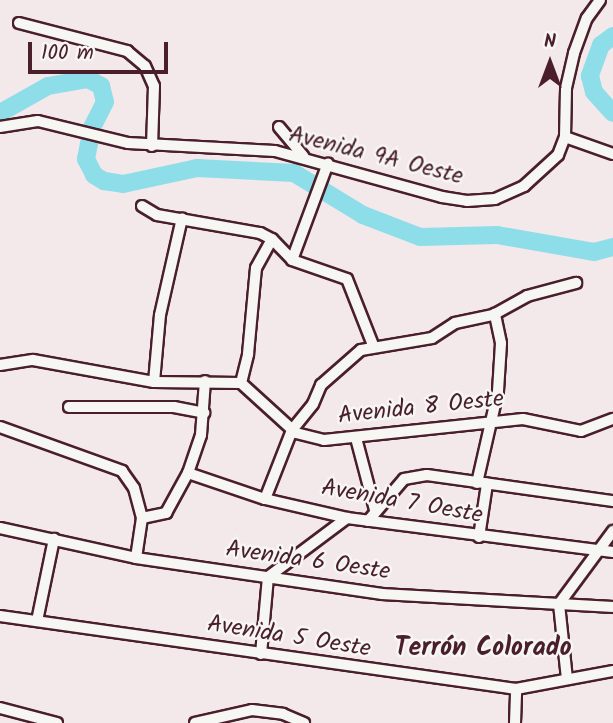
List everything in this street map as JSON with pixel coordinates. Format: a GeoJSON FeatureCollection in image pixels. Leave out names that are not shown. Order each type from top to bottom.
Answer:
{"type":"FeatureCollection","features":[{"type":"Feature","properties":{"kind":"street"},"geometry":{"type":"LineString","coordinates":[[600,0],[587,18],[566,88],[565,137],[613,154]]}},
{"type":"Feature","properties":{"kind":"street"},"geometry":{"type":"LineString","coordinates":[[19,23],[127,51],[145,66],[154,86],[152,146]]}},
{"type":"Feature","properties":{"kind":"street","name":"Avenida 9A Oeste"},"geometry":{"type":"LineString","coordinates":[[0,127],[38,121],[107,139],[152,146],[303,156],[442,197],[467,201],[495,199],[524,186],[549,165],[565,137]]}},
{"type":"Feature","properties":{"kind":"street"},"geometry":{"type":"LineString","coordinates":[[279,127],[303,156]]}},
{"type":"Feature","properties":{"kind":"street"},"geometry":{"type":"LineString","coordinates":[[292,260],[316,190],[328,165]]}},
{"type":"Feature","properties":{"kind":"street"},"geometry":{"type":"LineString","coordinates":[[142,206],[157,215],[182,218],[272,239],[292,260],[347,279],[373,345]]}},
{"type":"Feature","properties":{"kind":"street"},"geometry":{"type":"LineString","coordinates":[[154,382],[160,315],[182,218]]}},
{"type":"Feature","properties":{"kind":"street"},"geometry":{"type":"LineString","coordinates":[[0,366],[33,360],[154,382],[241,383],[248,354],[256,268],[272,239]]}},
{"type":"Feature","properties":{"kind":"street"},"geometry":{"type":"LineString","coordinates":[[265,499],[292,430],[313,404],[321,385],[373,345],[432,338],[455,323],[495,314],[527,296],[576,283]]}},
{"type":"Feature","properties":{"kind":"street"},"geometry":{"type":"LineString","coordinates":[[479,537],[482,483],[501,359],[495,314]]}},
{"type":"Feature","properties":{"kind":"street"},"geometry":{"type":"LineString","coordinates":[[142,518],[166,513],[188,473],[204,413],[205,381]]}},
{"type":"Feature","properties":{"kind":"street","name":"Avenida 8 Oeste"},"geometry":{"type":"LineString","coordinates":[[241,383],[292,430],[324,440],[492,420],[548,422],[581,431],[613,419]]}},
{"type":"Feature","properties":{"kind":"street"},"geometry":{"type":"LineString","coordinates":[[69,407],[174,407],[204,413]]}},
{"type":"Feature","properties":{"kind":"street"},"geometry":{"type":"LineString","coordinates":[[0,427],[122,471],[134,488],[142,518],[136,558]]}},
{"type":"Feature","properties":{"kind":"street"},"geometry":{"type":"LineString","coordinates":[[356,438],[375,510]]}},
{"type":"Feature","properties":{"kind":"street","name":"Avenida 7 Oeste"},"geometry":{"type":"LineString","coordinates":[[188,473],[265,499],[347,518],[479,537],[613,552]]}},
{"type":"Feature","properties":{"kind":"street"},"geometry":{"type":"LineString","coordinates":[[368,521],[404,479],[416,477],[613,501]]}},
{"type":"Feature","properties":{"kind":"street"},"geometry":{"type":"LineString","coordinates":[[261,654],[268,577],[347,518]]}},
{"type":"Feature","properties":{"kind":"street","name":"Avenida 6 Oeste"},"geometry":{"type":"LineString","coordinates":[[0,528],[136,558],[428,598],[613,607]]}},
{"type":"Feature","properties":{"kind":"street"},"geometry":{"type":"LineString","coordinates":[[567,679],[559,604],[594,551],[613,531]]}},
{"type":"Feature","properties":{"kind":"street"},"geometry":{"type":"LineString","coordinates":[[37,621],[54,539]]}},
{"type":"Feature","properties":{"kind":"street","name":"Avenida 5 Oeste"},"geometry":{"type":"LineString","coordinates":[[0,616],[516,689],[613,671]]}},
{"type":"Feature","properties":{"kind":"street"},"geometry":{"type":"LineString","coordinates":[[514,723],[516,689]]}},
{"type":"Feature","properties":{"kind":"street"},"geometry":{"type":"LineString","coordinates":[[0,708],[57,723]]}},
{"type":"Feature","properties":{"kind":"street"},"geometry":{"type":"LineString","coordinates":[[195,723],[252,710],[283,714],[304,723]]}},
{"type":"Feature","properties":{"kind":"waterway"},"geometry":{"type":"LineString","coordinates":[[613,36],[601,45],[590,76],[594,92],[613,113]]}},
{"type":"Feature","properties":{"kind":"waterway"},"geometry":{"type":"LineString","coordinates":[[0,113],[48,86],[88,79],[101,86],[105,102],[92,128],[86,159],[94,175],[104,181],[123,184],[197,168],[294,173],[363,215],[420,237],[497,235],[594,252],[613,247]]}},
{"type":"Feature","properties":{"kind":"district","name":"Terrón Colorado"},"geometry":{"type":"Point","coordinates":[483,649]}}]}
